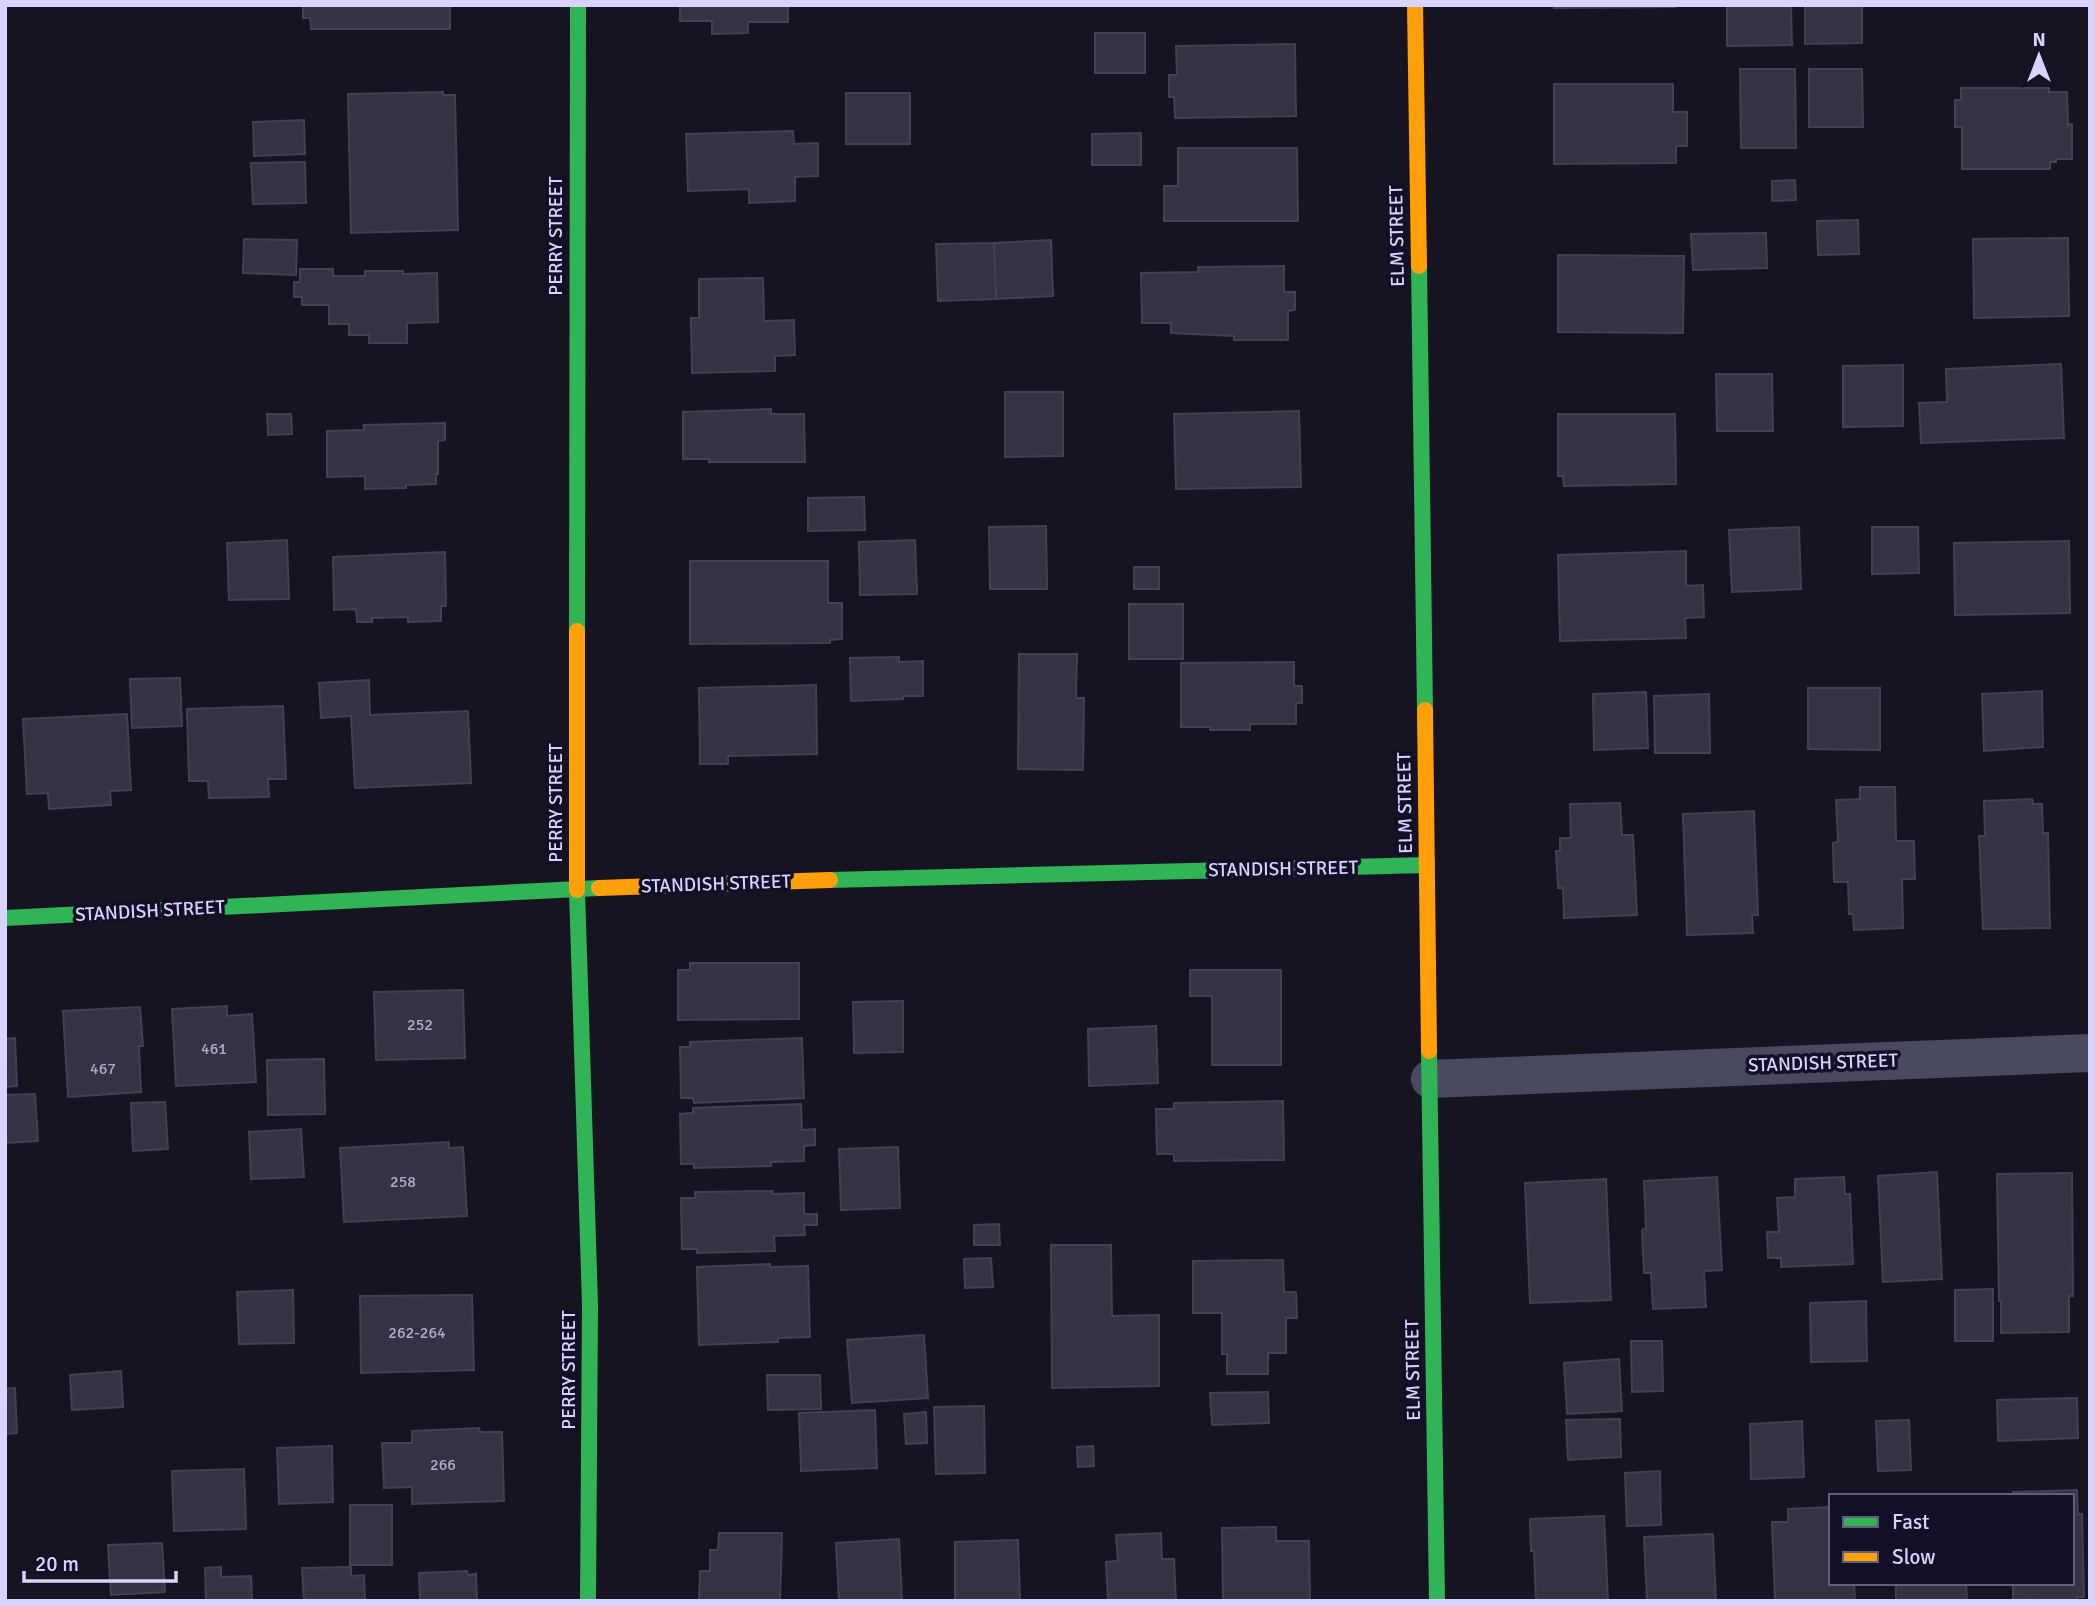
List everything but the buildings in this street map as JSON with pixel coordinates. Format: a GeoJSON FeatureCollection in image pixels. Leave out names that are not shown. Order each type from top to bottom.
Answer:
{"type":"FeatureCollection","features":[{"type":"Feature","properties":{"kind":"street","name":"PERRY STREET"},"geometry":{"type":"LineString","coordinates":[[578,5],[577,889],[590,1305],[588,1601]]}},
{"type":"Feature","properties":{"kind":"street","name":"ELM STREET"},"geometry":{"type":"LineString","coordinates":[[1415,5],[1437,1601]]}},
{"type":"Feature","properties":{"kind":"street","name":"STANDISH STREET"},"geometry":{"type":"LineString","coordinates":[[5,918],[657,885],[1427,865]]}},
{"type":"Feature","properties":{"kind":"street","name":"STANDISH STREET"},"geometry":{"type":"LineString","coordinates":[[1430,1079],[2090,1053]]}},
{"type":"Feature","properties":{"kind":"traffic: fast"},"geometry":{"type":"LineString","coordinates":[[577,631],[578,5]]}},
{"type":"Feature","properties":{"kind":"traffic: fast"},"geometry":{"type":"LineString","coordinates":[[1419,266],[1425,710]]}},
{"type":"Feature","properties":{"kind":"traffic: fast"},"geometry":{"type":"LineString","coordinates":[[830,880],[1427,865]]}},
{"type":"Feature","properties":{"kind":"traffic: fast"},"geometry":{"type":"LineString","coordinates":[[5,918],[599,888]]}},
{"type":"Feature","properties":{"kind":"traffic: fast"},"geometry":{"type":"LineString","coordinates":[[577,890],[590,1305],[588,1601]]}},
{"type":"Feature","properties":{"kind":"traffic: fast"},"geometry":{"type":"LineString","coordinates":[[1429,1051],[1437,1601]]}},
{"type":"Feature","properties":{"kind":"traffic: slow"},"geometry":{"type":"LineString","coordinates":[[1415,5],[1419,266]]}},
{"type":"Feature","properties":{"kind":"traffic: slow"},"geometry":{"type":"LineString","coordinates":[[577,631],[577,890]]}},
{"type":"Feature","properties":{"kind":"traffic: slow"},"geometry":{"type":"LineString","coordinates":[[1425,710],[1429,1051]]}},
{"type":"Feature","properties":{"kind":"traffic: slow"},"geometry":{"type":"LineString","coordinates":[[599,888],[830,880]]}}]}
